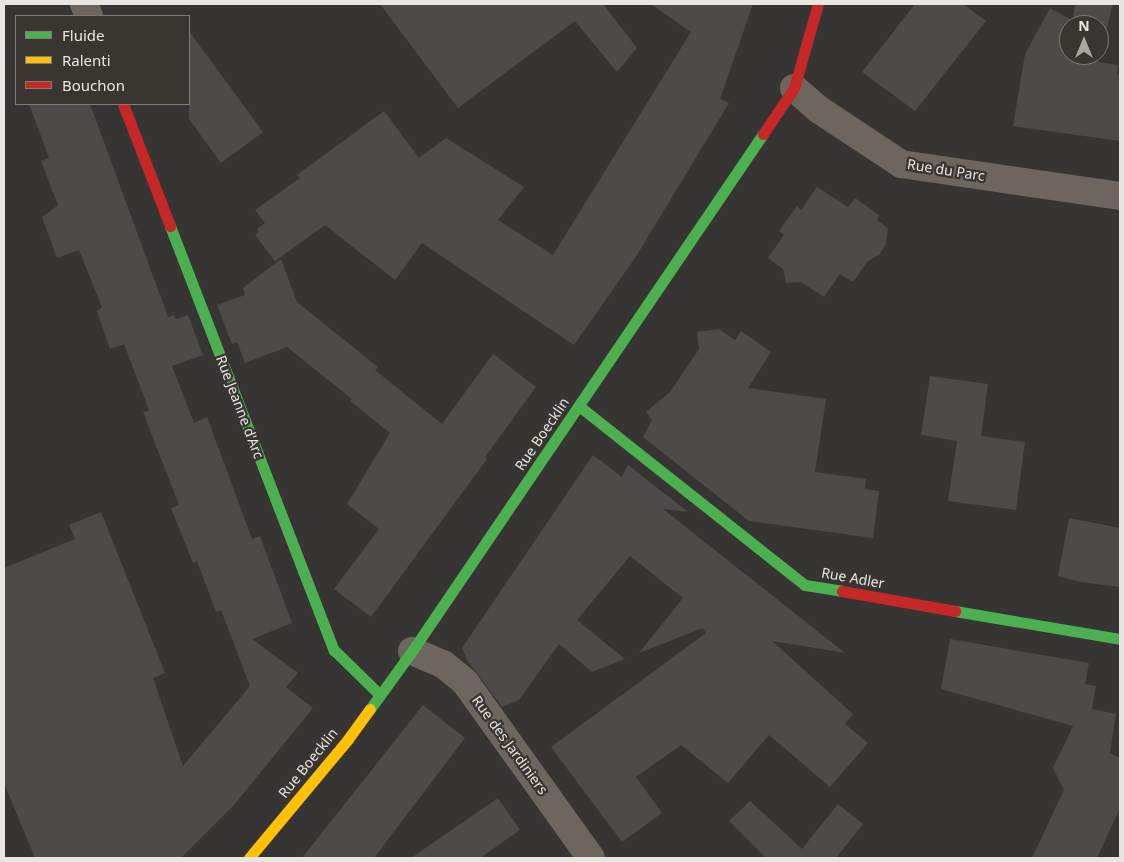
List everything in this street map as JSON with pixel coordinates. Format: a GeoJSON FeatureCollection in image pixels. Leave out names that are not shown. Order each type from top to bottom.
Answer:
{"type":"FeatureCollection","features":[{"type":"Feature","properties":{"kind":"street","name":"Rue Boecklin"},"geometry":{"type":"LineString","coordinates":[[249,858],[348,739],[412,651],[794,88],[818,4]]}},
{"type":"Feature","properties":{"kind":"street","name":"Rue du Parc"},"geometry":{"type":"LineString","coordinates":[[794,88],[818,109],[901,164],[1120,196]]}},
{"type":"Feature","properties":{"kind":"street","name":"Rue Jeanne d'Arc"},"geometry":{"type":"LineString","coordinates":[[123,105],[334,650],[380,695]]}},
{"type":"Feature","properties":{"kind":"street","name":"Rue Adler"},"geometry":{"type":"LineString","coordinates":[[580,406],[806,585],[1120,640]]}},
{"type":"Feature","properties":{"kind":"street","name":"Rue des Jardiniers"},"geometry":{"type":"LineString","coordinates":[[412,651],[443,664],[465,682],[591,858]]}},
{"type":"Feature","properties":{"kind":"building"},"geometry":{"type":"Polygon","coordinates":[[[380,4],[603,4],[637,48],[617,72],[575,21],[458,108],[380,4]]]}},
{"type":"Feature","properties":{"kind":"building"},"geometry":{"type":"Polygon","coordinates":[[[651,4],[753,4],[720,99],[729,103],[637,255],[574,345],[422,243],[395,280],[325,225],[275,261],[255,235],[259,232],[257,229],[265,223],[255,210],[300,178],[297,175],[384,111],[419,158],[446,138],[524,187],[498,220],[553,255],[691,32],[651,4]]]}},
{"type":"Feature","properties":{"kind":"building"},"geometry":{"type":"Polygon","coordinates":[[[915,4],[963,4],[986,21],[915,111],[862,72],[915,4]]]}},
{"type":"Feature","properties":{"kind":"building"},"geometry":{"type":"Polygon","coordinates":[[[1075,4],[1113,4],[1109,19],[1109,15],[1074,15],[1075,4]]]}},
{"type":"Feature","properties":{"kind":"building"},"geometry":{"type":"Polygon","coordinates":[[[1050,8],[1062,15],[1059,15],[1059,65],[1118,65],[1117,75],[1120,75],[1120,141],[1013,126],[1025,54],[1050,8]]]}},
{"type":"Feature","properties":{"kind":"building"},"geometry":{"type":"Polygon","coordinates":[[[190,32],[263,132],[221,163],[189,119],[190,32]]]}},
{"type":"Feature","properties":{"kind":"building"},"geometry":{"type":"Polygon","coordinates":[[[29,105],[90,105],[168,317],[174,315],[176,319],[188,315],[203,355],[172,366],[194,423],[207,417],[252,539],[260,536],[292,623],[252,639],[298,673],[286,687],[313,708],[234,805],[181,858],[35,858],[4,783],[4,568],[75,539],[69,525],[101,512],[165,673],[153,678],[183,766],[250,686],[221,610],[216,612],[197,561],[193,563],[171,508],[179,505],[143,412],[149,410],[124,344],[110,349],[97,311],[102,307],[79,250],[57,258],[42,217],[58,205],[41,161],[49,158],[29,105]]]}},
{"type":"Feature","properties":{"kind":"building"},"geometry":{"type":"Polygon","coordinates":[[[817,187],[848,207],[855,198],[879,215],[877,220],[888,228],[886,244],[879,255],[868,261],[853,282],[840,274],[824,297],[801,282],[786,283],[783,269],[768,258],[784,235],[779,231],[797,206],[801,210],[817,187]]]}},
{"type":"Feature","properties":{"kind":"building"},"geometry":{"type":"Polygon","coordinates":[[[281,259],[297,302],[378,367],[375,370],[442,424],[493,354],[536,387],[485,457],[487,459],[371,617],[334,589],[379,529],[347,504],[390,433],[350,401],[352,399],[287,347],[245,363],[237,342],[232,344],[217,305],[245,295],[243,288],[281,259]]]}},
{"type":"Feature","properties":{"kind":"building"},"geometry":{"type":"Polygon","coordinates":[[[719,329],[735,340],[741,331],[771,352],[748,388],[826,399],[815,472],[866,479],[865,489],[879,491],[873,538],[749,521],[643,437],[652,420],[646,412],[670,392],[699,349],[697,332],[719,329]]]}},
{"type":"Feature","properties":{"kind":"building"},"geometry":{"type":"Polygon","coordinates":[[[930,376],[988,384],[981,436],[1025,442],[1016,510],[948,501],[957,441],[921,435],[930,376]]]}},
{"type":"Feature","properties":{"kind":"building"},"geometry":{"type":"Polygon","coordinates":[[[593,455],[622,477],[628,465],[688,512],[663,509],[845,653],[772,641],[853,714],[845,724],[868,743],[830,787],[769,735],[728,783],[681,745],[636,777],[662,813],[622,842],[551,747],[706,633],[703,628],[639,653],[683,598],[630,556],[577,620],[625,659],[592,672],[559,644],[519,700],[502,707],[467,660],[462,648],[593,455]]]}},
{"type":"Feature","properties":{"kind":"building"},"geometry":{"type":"Polygon","coordinates":[[[1069,518],[1120,528],[1120,587],[1080,582],[1058,576],[1069,518]]]}},
{"type":"Feature","properties":{"kind":"building"},"geometry":{"type":"Polygon","coordinates":[[[950,639],[1089,663],[1085,684],[1096,686],[1092,709],[1116,714],[1110,753],[1120,758],[1120,808],[1097,858],[1032,858],[1064,790],[1053,768],[1073,726],[941,689],[950,639]]]}},
{"type":"Feature","properties":{"kind":"building"},"geometry":{"type":"Polygon","coordinates":[[[423,705],[465,738],[374,858],[302,858],[423,705]]]}},
{"type":"Feature","properties":{"kind":"building"},"geometry":{"type":"Polygon","coordinates":[[[498,798],[520,830],[480,858],[411,858],[498,798]]]}},
{"type":"Feature","properties":{"kind":"building"},"geometry":{"type":"Polygon","coordinates":[[[750,801],[802,849],[838,804],[863,824],[836,858],[766,858],[729,821],[750,801]]]}},
{"type":"Feature","properties":{"kind":"traffic: fast"},"geometry":{"type":"LineString","coordinates":[[370,709],[412,651],[763,134]]}},
{"type":"Feature","properties":{"kind":"traffic: fast"},"geometry":{"type":"LineString","coordinates":[[170,226],[334,650],[380,695]]}},
{"type":"Feature","properties":{"kind":"traffic: fast"},"geometry":{"type":"LineString","coordinates":[[579,406],[805,585],[842,591]]}},
{"type":"Feature","properties":{"kind":"traffic: fast"},"geometry":{"type":"LineString","coordinates":[[955,611],[1120,639]]}},
{"type":"Feature","properties":{"kind":"traffic: slow"},"geometry":{"type":"LineString","coordinates":[[249,858],[348,739],[370,709]]}},
{"type":"Feature","properties":{"kind":"traffic: jam"},"geometry":{"type":"LineString","coordinates":[[763,134],[794,88],[818,4]]}},
{"type":"Feature","properties":{"kind":"traffic: jam"},"geometry":{"type":"LineString","coordinates":[[123,105],[170,226]]}},
{"type":"Feature","properties":{"kind":"traffic: jam"},"geometry":{"type":"LineString","coordinates":[[842,591],[955,611]]}}]}
